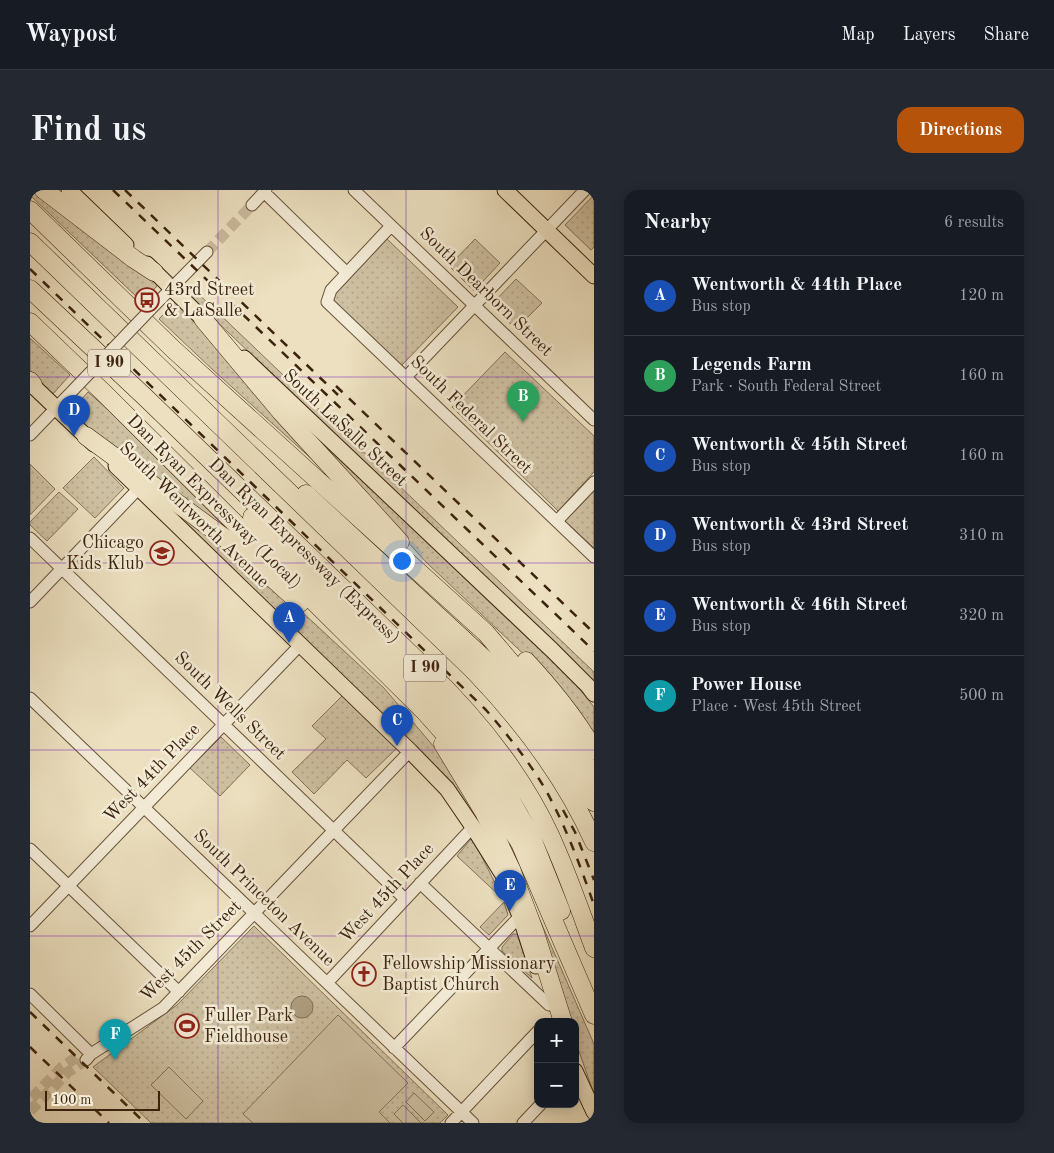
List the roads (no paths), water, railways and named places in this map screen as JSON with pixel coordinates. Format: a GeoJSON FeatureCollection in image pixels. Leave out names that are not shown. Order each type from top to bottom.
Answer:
{"type":"FeatureCollection","features":[{"type":"Feature","properties":{"kind":"highway"},"geometry":{"type":"LineString","coordinates":[[44,190],[134,259],[154,272]]}},
{"type":"Feature","properties":{"kind":"highway"},"geometry":{"type":"LineString","coordinates":[[30,210],[173,349],[486,633],[554,713],[578,748],[594,779]]}},
{"type":"Feature","properties":{"kind":"highway","name":"Dan Ryan Expressway (Express)"},"geometry":{"type":"LineString","coordinates":[[30,242],[504,701],[529,732],[555,770],[570,794],[594,842]]}},
{"type":"Feature","properties":{"kind":"highway","name":"Dan Ryan Expressway (Express)"},"geometry":{"type":"LineString","coordinates":[[30,290],[187,438],[453,695],[508,762],[531,800],[549,834],[594,948]]}},
{"type":"Feature","properties":{"kind":"highway"},"geometry":{"type":"LineString","coordinates":[[203,319],[281,412],[415,558],[433,584]]}},
{"type":"Feature","properties":{"kind":"highway","name":"Dan Ryan Expressway (Local)"},"geometry":{"type":"LineString","coordinates":[[30,322],[112,400],[386,673],[459,750],[477,774],[520,843],[594,1015]]}},
{"type":"Feature","properties":{"kind":"highway"},"geometry":{"type":"LineString","coordinates":[[173,380],[210,405],[503,676],[530,706],[554,738],[594,802]]}},
{"type":"Feature","properties":{"kind":"highway"},"geometry":{"type":"LineString","coordinates":[[86,436],[252,560],[354,653],[386,673]]}},
{"type":"Feature","properties":{"kind":"highway"},"geometry":{"type":"LineString","coordinates":[[187,438],[217,480],[446,714],[487,761],[531,836],[570,934],[571,963]]}},
{"type":"Feature","properties":{"kind":"highway"},"geometry":{"type":"LineString","coordinates":[[486,633],[517,652],[554,691],[582,729],[594,750]]}},
{"type":"Feature","properties":{"kind":"highway"},"geometry":{"type":"LineString","coordinates":[[424,711],[457,770],[484,812],[511,868],[535,933],[555,1018]]}},
{"type":"Feature","properties":{"kind":"main road","name":"South LaSalle Street"},"geometry":{"type":"LineString","coordinates":[[70,190],[552,650],[594,694]]}},
{"type":"Feature","properties":{"kind":"main road"},"geometry":{"type":"LineString","coordinates":[[505,190],[594,276]]}},
{"type":"Feature","properties":{"kind":"main road","name":"South Wentworth Avenue"},"geometry":{"type":"LineString","coordinates":[[31,383],[447,790],[503,875],[520,916],[554,1018]]}},
{"type":"Feature","properties":{"kind":"main road"},"geometry":{"type":"LineString","coordinates":[[579,1080],[594,1112]]}},
{"type":"Feature","properties":{"kind":"street","name":"South Dearborn Street"},"geometry":{"type":"LineString","coordinates":[[354,190],[594,420]]}},
{"type":"Feature","properties":{"kind":"street"},"geometry":{"type":"LineString","coordinates":[[406,377],[585,190]]}},
{"type":"Feature","properties":{"kind":"street"},"geometry":{"type":"LineString","coordinates":[[252,205],[265,191],[347,273],[391,226]]}},
{"type":"Feature","properties":{"kind":"street"},"geometry":{"type":"LineString","coordinates":[[30,435],[207,252]]}},
{"type":"Feature","properties":{"kind":"street","name":"South Federal Street"},"geometry":{"type":"LineString","coordinates":[[347,273],[330,290],[327,298],[329,304],[594,557]]}},
{"type":"Feature","properties":{"kind":"street"},"geometry":{"type":"LineString","coordinates":[[557,522],[594,482]]}},
{"type":"Feature","properties":{"kind":"street"},"geometry":{"type":"LineString","coordinates":[[30,602],[139,488]]}},
{"type":"Feature","properties":{"kind":"street","name":"South Wells Street"},"geometry":{"type":"LineString","coordinates":[[30,538],[405,899]]}},
{"type":"Feature","properties":{"kind":"street","name":"West 44th Place"},"geometry":{"type":"LineString","coordinates":[[30,926],[300,645]]}},
{"type":"Feature","properties":{"kind":"street","name":"South Princeton Avenue"},"geometry":{"type":"LineString","coordinates":[[30,698],[473,1123]]}},
{"type":"Feature","properties":{"kind":"street","name":"West 45th Street"},"geometry":{"type":"LineString","coordinates":[[30,994],[86,1056],[163,1008],[410,752]]}},
{"type":"Feature","properties":{"kind":"street","name":"West 45th Place"},"geometry":{"type":"LineString","coordinates":[[327,983],[473,827]]}},
{"type":"Feature","properties":{"kind":"street"},"geometry":{"type":"LineString","coordinates":[[30,849],[179,992]]}},
{"type":"Feature","properties":{"kind":"street"},"geometry":{"type":"LineString","coordinates":[[420,883],[549,1005]]}},
{"type":"Feature","properties":{"kind":"street"},"geometry":{"type":"LineString","coordinates":[[394,1048],[520,916]]}},
{"type":"Feature","properties":{"kind":"street"},"geometry":{"type":"LineString","coordinates":[[451,1123],[534,1035]]}},
{"type":"Feature","properties":{"kind":"street"},"geometry":{"type":"LineString","coordinates":[[523,1123],[537,1108]]}},
{"type":"Feature","properties":{"kind":"tunnel"},"geometry":{"type":"LineString","coordinates":[[207,252],[252,205]]}},
{"type":"Feature","properties":{"kind":"tunnel"},"geometry":{"type":"LineString","coordinates":[[32,1098],[62,1067],[80,1055]]}},
{"type":"Feature","properties":{"kind":"tunnel"},"geometry":{"type":"LineString","coordinates":[[30,1111],[68,1072],[86,1060]]}},
{"type":"Feature","properties":{"kind":"railway"},"geometry":{"type":"LineString","coordinates":[[113,190],[594,651]]}},
{"type":"Feature","properties":{"kind":"railway"},"geometry":{"type":"LineString","coordinates":[[125,190],[338,395]]}},
{"type":"Feature","properties":{"kind":"railway"},"geometry":{"type":"LineString","coordinates":[[30,269],[486,710],[502,728],[531,767],[552,801],[578,860],[594,905]]}},
{"type":"Feature","properties":{"kind":"railway"},"geometry":{"type":"LineString","coordinates":[[336,386],[594,633]]}},
{"type":"Feature","properties":{"kind":"railway"},"geometry":{"type":"LineString","coordinates":[[563,810],[575,832],[594,880]]}},
{"type":"Feature","properties":{"kind":"railway"},"geometry":{"type":"LineString","coordinates":[[30,1012],[145,1123]]}},
{"type":"Feature","properties":{"kind":"railway"},"geometry":{"type":"LineString","coordinates":[[30,1047],[109,1123]]}},
{"type":"Feature","properties":{"kind":"place","name":"43rd Street & LaSalle"},"geometry":{"type":"Point","coordinates":[147,300]}},
{"type":"Feature","properties":{"kind":"place","name":"Legends Farm"},"geometry":{"type":"Point","coordinates":[523,422]}},
{"type":"Feature","properties":{"kind":"place","name":"Wentworth & 43rd Street"},"geometry":{"type":"Point","coordinates":[74,436]}},
{"type":"Feature","properties":{"kind":"place","name":"Chicago Kids Klub"},"geometry":{"type":"Point","coordinates":[162,553]}},
{"type":"Feature","properties":{"kind":"place","name":"Wentworth & 44th Place"},"geometry":{"type":"Point","coordinates":[289,643]}},
{"type":"Feature","properties":{"kind":"place","name":"Wentworth & 45th Street"},"geometry":{"type":"Point","coordinates":[397,746]}},
{"type":"Feature","properties":{"kind":"place","name":"Wentworth & 46th Street"},"geometry":{"type":"Point","coordinates":[510,911]}},
{"type":"Feature","properties":{"kind":"place","name":"Fellowship Missionary Baptist Church"},"geometry":{"type":"Point","coordinates":[364,974]}},
{"type":"Feature","properties":{"kind":"place","name":"Fuller Park Fieldhouse"},"geometry":{"type":"Point","coordinates":[187,1026]}},
{"type":"Feature","properties":{"kind":"place","name":"Power House"},"geometry":{"type":"Point","coordinates":[115,1060]}}]}
